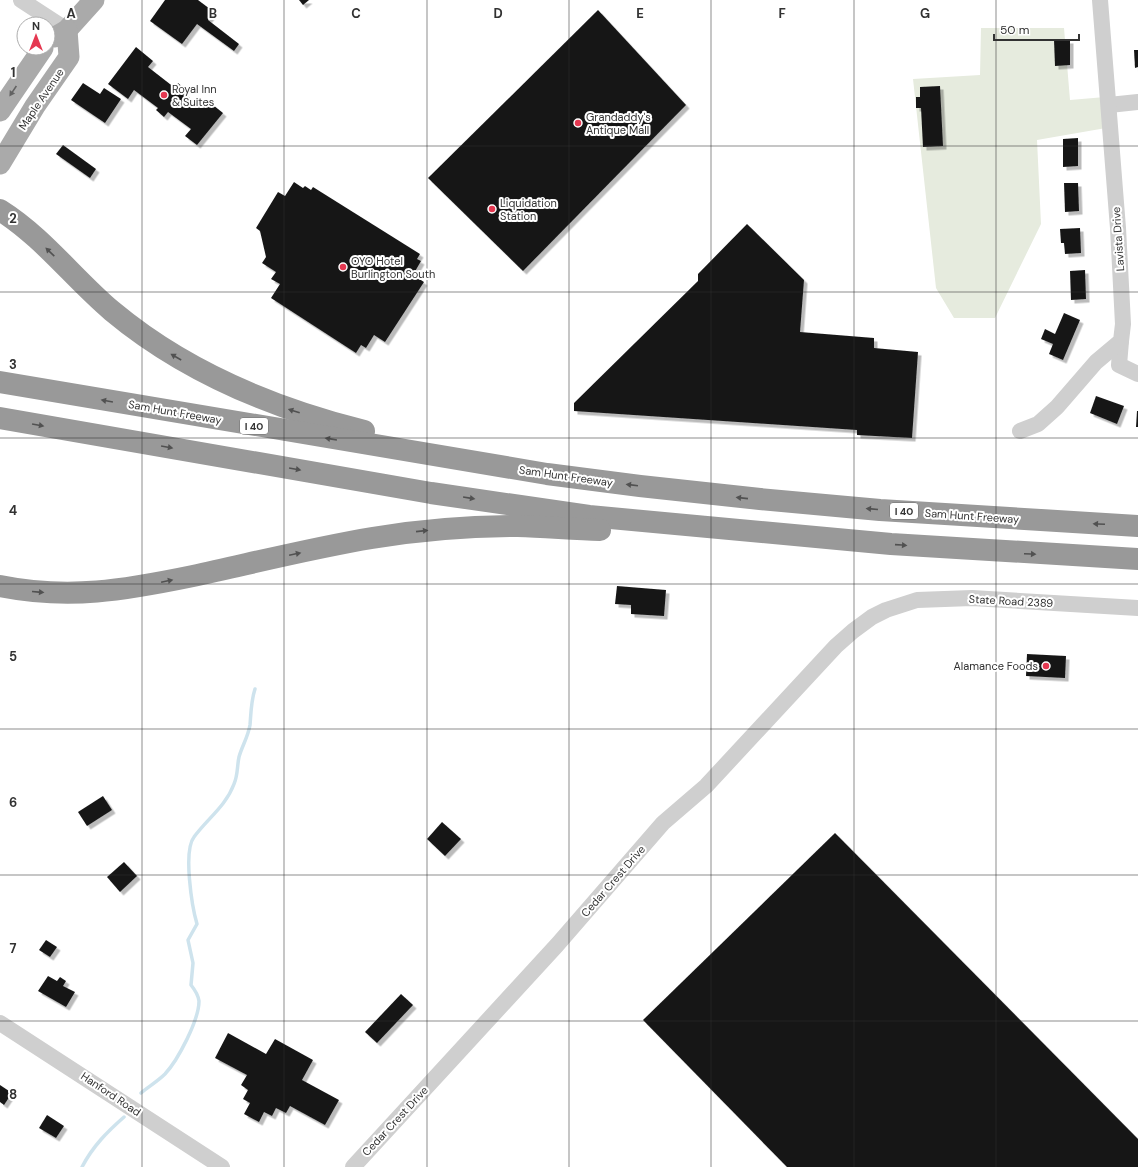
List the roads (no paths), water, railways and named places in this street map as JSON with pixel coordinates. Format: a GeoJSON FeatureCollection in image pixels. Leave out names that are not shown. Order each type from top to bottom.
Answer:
{"type":"FeatureCollection","features":[{"type":"Feature","properties":{"kind":"highway"},"geometry":{"type":"LineString","coordinates":[[0,210],[28,231],[128,324],[167,352],[197,369],[245,392],[320,420],[508,468]]}},
{"type":"Feature","properties":{"kind":"highway","name":"Sam Hunt Freeway"},"geometry":{"type":"LineString","coordinates":[[0,382],[508,468],[640,486],[760,500],[910,512],[1138,526]]}},
{"type":"Feature","properties":{"kind":"highway"},"geometry":{"type":"LineString","coordinates":[[0,418],[431,493],[589,516],[806,537],[996,552],[1138,559]]}},
{"type":"Feature","properties":{"kind":"highway"},"geometry":{"type":"LineString","coordinates":[[0,586],[26,591],[56,594],[105,591],[136,587],[370,539],[460,528],[519,526],[806,537]]}},
{"type":"Feature","properties":{"kind":"main road"},"geometry":{"type":"LineString","coordinates":[[56,37],[68,30],[94,0]]}},
{"type":"Feature","properties":{"kind":"main road","name":"Maple Avenue"},"geometry":{"type":"LineString","coordinates":[[0,164],[31,112],[70,57],[68,30]]}},
{"type":"Feature","properties":{"kind":"main road"},"geometry":{"type":"LineString","coordinates":[[0,111],[38,56]]}},
{"type":"Feature","properties":{"kind":"street"},"geometry":{"type":"LineString","coordinates":[[21,0],[68,30]]}},
{"type":"Feature","properties":{"kind":"street","name":"Lavista Drive"},"geometry":{"type":"LineString","coordinates":[[1100,0],[1123,324],[1119,365],[1138,374]]}},
{"type":"Feature","properties":{"kind":"street"},"geometry":{"type":"LineString","coordinates":[[1108,105],[1138,102]]}},
{"type":"Feature","properties":{"kind":"street"},"geometry":{"type":"LineString","coordinates":[[1020,431],[1038,424],[1052,412],[1096,362],[1121,341]]}},
{"type":"Feature","properties":{"kind":"street","name":"State Road 2389"},"geometry":{"type":"LineString","coordinates":[[886,610],[917,600],[972,598],[1138,608]]}},
{"type":"Feature","properties":{"kind":"street","name":"Cedar Crest Drive"},"geometry":{"type":"LineString","coordinates":[[353,1167],[558,945],[663,823],[706,786],[836,646],[853,631],[886,610]]}},
{"type":"Feature","properties":{"kind":"street","name":"Hanford Road"},"geometry":{"type":"LineString","coordinates":[[0,1023],[222,1167]]}},
{"type":"Feature","properties":{"kind":"waterway"},"geometry":{"type":"LineString","coordinates":[[141,1093],[162,1077],[170,1068],[187,1039],[196,1018],[199,1001],[198,996],[191,985],[193,963],[188,940],[197,924],[190,879],[189,854],[194,837],[231,792],[236,777],[239,757],[250,725],[255,689]]}},
{"type":"Feature","properties":{"kind":"waterway"},"geometry":{"type":"LineString","coordinates":[[82,1167],[91,1152],[101,1140],[124,1117]]}},
{"type":"Feature","properties":{"kind":"place","name":"Royal Inn & Suites"},"geometry":{"type":"Point","coordinates":[164,95]}},
{"type":"Feature","properties":{"kind":"place","name":"Grandaddy's Antique Mall"},"geometry":{"type":"Point","coordinates":[578,123]}},
{"type":"Feature","properties":{"kind":"place","name":"Liquidation Station"},"geometry":{"type":"Point","coordinates":[492,209]}},
{"type":"Feature","properties":{"kind":"place","name":"OYO Hotel Burlington South"},"geometry":{"type":"Point","coordinates":[343,267]}},
{"type":"Feature","properties":{"kind":"place","name":"Alamance Foods"},"geometry":{"type":"Point","coordinates":[1046,666]}}]}
